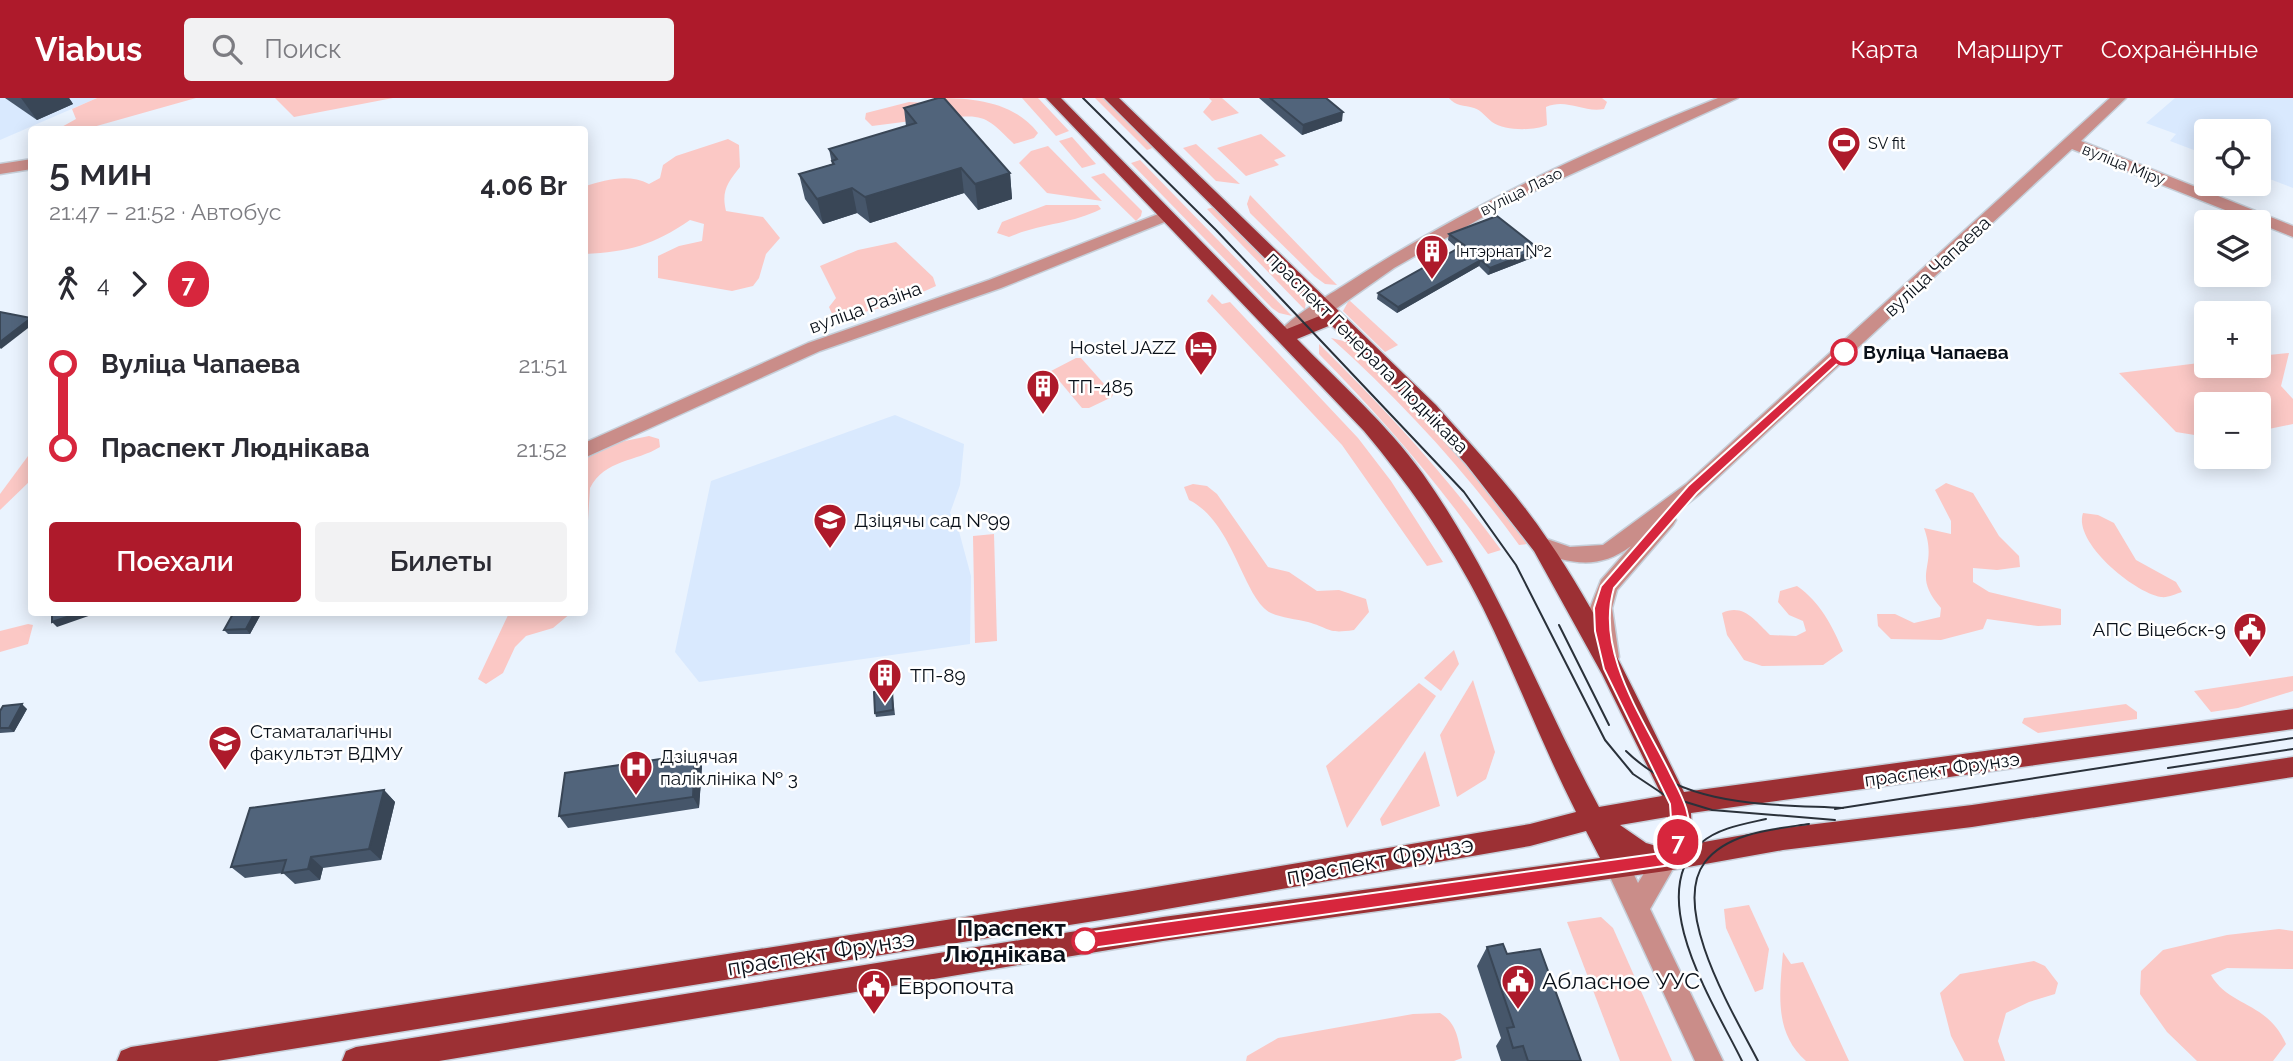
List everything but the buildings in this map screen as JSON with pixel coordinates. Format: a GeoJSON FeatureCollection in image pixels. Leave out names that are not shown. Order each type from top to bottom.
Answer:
{"type":"FeatureCollection","features":[{"type":"Feature","properties":{"kind":"main road"},"geometry":{"type":"LineString","coordinates":[[1053,98],[1380,437],[1415,478],[1494,609],[1555,746],[1616,866]]}},
{"type":"Feature","properties":{"kind":"main road","name":"праспект Генерала Люднікава"},"geometry":{"type":"LineString","coordinates":[[1111,98],[1429,410],[1473,459],[1541,545],[1611,669],[1678,804],[1680,834],[1666,860]]}},
{"type":"Feature","properties":{"kind":"main road"},"geometry":{"type":"LineString","coordinates":[[1284,337],[1328,311]]}},
{"type":"Feature","properties":{"kind":"main road","name":"праспект Фрунзэ"},"geometry":{"type":"LineString","coordinates":[[131,1061],[1132,903],[1530,835],[1591,819],[1678,804],[2293,719]]}},
{"type":"Feature","properties":{"kind":"main road","name":"праспект Фрунзэ"},"geometry":{"type":"LineString","coordinates":[[356,1061],[1150,931],[1666,860],[1783,839],[1972,816],[2293,767]]}},
{"type":"Feature","properties":{"kind":"main road"},"geometry":{"type":"LineString","coordinates":[[1591,819],[1639,852],[1666,860]]}},
{"type":"Feature","properties":{"kind":"street","name":"вуліца Лазо"},"geometry":{"type":"LineString","coordinates":[[1328,311],[1441,230],[1541,181],[1731,98]]}},
{"type":"Feature","properties":{"kind":"street","name":"вуліца Чапаева"},"geometry":{"type":"LineString","coordinates":[[1541,545],[1570,555],[1607,553],[1693,489],[2119,98]]}},
{"type":"Feature","properties":{"kind":"street","name":"вуліца Міру"},"geometry":{"type":"LineString","coordinates":[[2071,143],[2293,232]]}},
{"type":"Feature","properties":{"kind":"street"},"geometry":{"type":"LineString","coordinates":[[0,169],[28,165]]}},
{"type":"Feature","properties":{"kind":"street","name":"вуліца Разіна"},"geometry":{"type":"LineString","coordinates":[[588,449],[814,347],[995,284],[1166,216]]}},
{"type":"Feature","properties":{"kind":"street","name":"вуліца Чапаева"},"geometry":{"type":"LineString","coordinates":[[1611,669],[1602,631],[1601,608],[1608,586],[1693,489]]}},
{"type":"Feature","properties":{"kind":"street"},"geometry":{"type":"LineString","coordinates":[[1638,906],[1666,860]]}},
{"type":"Feature","properties":{"kind":"street"},"geometry":{"type":"LineString","coordinates":[[1616,866],[1638,906],[1709,1061]]}},
{"type":"Feature","properties":{"kind":"street"},"geometry":{"type":"LineString","coordinates":[[620,1016],[622,985]]}},
{"type":"Feature","properties":{"kind":"shaded area"},"geometry":{"type":"Polygon","coordinates":[[[0,98],[97,98],[28,126],[0,140],[0,98]]]}},
{"type":"Feature","properties":{"kind":"shaded area"},"geometry":{"type":"Polygon","coordinates":[[[97,98],[196,98],[97,126],[63,126],[76,119],[72,109],[97,98]]]}},
{"type":"Feature","properties":{"kind":"shaded area"},"geometry":{"type":"Polygon","coordinates":[[[275,98],[393,98],[294,117],[275,98]]]}},
{"type":"Feature","properties":{"kind":"shaded area"},"geometry":{"type":"Polygon","coordinates":[[[935,98],[978,101],[1004,108],[1028,122],[1038,133],[1034,138],[1014,144],[980,118],[952,118],[935,98]]]}},
{"type":"Feature","properties":{"kind":"shaded area"},"geometry":{"type":"Polygon","coordinates":[[[1022,98],[1038,98],[1069,131],[1056,136],[1022,98]]]}},
{"type":"Feature","properties":{"kind":"shaded area"},"geometry":{"type":"Polygon","coordinates":[[[1095,98],[1106,98],[1155,147],[1147,150],[1095,98]]]}},
{"type":"Feature","properties":{"kind":"shaded area"},"geometry":{"type":"Polygon","coordinates":[[[1209,98],[1222,98],[1239,113],[1212,121],[1203,112],[1212,101],[1209,98]]]}},
{"type":"Feature","properties":{"kind":"shaded area"},"geometry":{"type":"Polygon","coordinates":[[[1449,98],[1602,98],[1607,102],[1604,109],[1596,110],[1561,104],[1546,107],[1547,125],[1519,129],[1498,125],[1477,109],[1457,104],[1449,98]]]}},
{"type":"Feature","properties":{"kind":"shaded area"},"geometry":{"type":"Polygon","coordinates":[[[2175,98],[2293,98],[2293,188],[2271,180],[2271,119],[2194,119],[2194,150],[2170,141],[2176,134],[2146,123],[2175,98]]]}},
{"type":"Feature","properties":{"kind":"shaded area"},"geometry":{"type":"Polygon","coordinates":[[[909,102],[927,103],[919,120],[872,126],[865,119],[866,113],[909,102]]]}},
{"type":"Feature","properties":{"kind":"shaded area"},"geometry":{"type":"Polygon","coordinates":[[[1261,134],[1286,156],[1274,160],[1279,165],[1246,176],[1217,148],[1261,134]]]}},
{"type":"Feature","properties":{"kind":"shaded area"},"geometry":{"type":"Polygon","coordinates":[[[1072,137],[1096,164],[1082,168],[1059,141],[1072,137]]]}},
{"type":"Feature","properties":{"kind":"shaded area"},"geometry":{"type":"Polygon","coordinates":[[[728,139],[739,145],[740,167],[727,187],[724,198],[726,211],[763,217],[780,238],[766,254],[759,278],[753,286],[732,291],[658,278],[658,256],[679,246],[702,241],[704,224],[690,220],[664,236],[640,246],[588,254],[588,185],[625,178],[649,184],[660,178],[663,165],[676,156],[728,139]]]}},
{"type":"Feature","properties":{"kind":"shaded area"},"geometry":{"type":"Polygon","coordinates":[[[1196,144],[1240,184],[1216,181],[1183,148],[1196,144]]]}},
{"type":"Feature","properties":{"kind":"shaded area"},"geometry":{"type":"Polygon","coordinates":[[[1048,146],[1102,201],[1047,193],[1019,163],[1031,151],[1048,146]]]}},
{"type":"Feature","properties":{"kind":"shaded area"},"geometry":{"type":"Polygon","coordinates":[[[1140,160],[1292,316],[1272,308],[1131,163],[1140,160]]]}},
{"type":"Feature","properties":{"kind":"shaded area"},"geometry":{"type":"Polygon","coordinates":[[[1104,173],[1142,211],[1136,221],[1091,177],[1104,173]]]}},
{"type":"Feature","properties":{"kind":"shaded area"},"geometry":{"type":"Polygon","coordinates":[[[1250,195],[1337,285],[1325,284],[1314,276],[1250,213],[1247,204],[1250,195]]]}},
{"type":"Feature","properties":{"kind":"shaded area"},"geometry":{"type":"Polygon","coordinates":[[[1046,205],[1098,205],[1101,209],[1009,237],[997,233],[1002,222],[1046,205]]]}},
{"type":"Feature","properties":{"kind":"shaded area"},"geometry":{"type":"Polygon","coordinates":[[[1214,207],[1306,300],[1305,310],[1207,209],[1214,207]]]}},
{"type":"Feature","properties":{"kind":"shaded area"},"geometry":{"type":"Polygon","coordinates":[[[896,242],[933,277],[936,286],[886,306],[833,316],[829,307],[836,298],[820,266],[858,250],[896,242]]]}},
{"type":"Feature","properties":{"kind":"shaded area"},"geometry":{"type":"Polygon","coordinates":[[[1212,294],[1222,304],[1230,302],[1358,438],[1391,481],[1443,562],[1427,566],[1342,445],[1207,301],[1212,294]]]}},
{"type":"Feature","properties":{"kind":"shaded area"},"geometry":{"type":"Polygon","coordinates":[[[1349,300],[1398,345],[1385,352],[1343,311],[1349,300]]]}},
{"type":"Feature","properties":{"kind":"shaded area"},"geometry":{"type":"Polygon","coordinates":[[[1331,338],[1348,342],[1420,413],[1465,464],[1527,544],[1519,545],[1431,437],[1331,338]]]}},
{"type":"Feature","properties":{"kind":"shaded area"},"geometry":{"type":"Polygon","coordinates":[[[1319,344],[1414,443],[1459,495],[1501,550],[1488,554],[1408,450],[1319,354],[1319,344]]]}},
{"type":"Feature","properties":{"kind":"shaded area"},"geometry":{"type":"Polygon","coordinates":[[[2289,353],[2281,386],[2293,399],[2293,424],[2271,429],[2271,392],[2194,392],[2194,435],[2176,432],[2119,373],[2194,364],[2194,378],[2271,378],[2271,355],[2289,353]]]}},
{"type":"Feature","properties":{"kind":"shaded area"},"geometry":{"type":"Polygon","coordinates":[[[1081,358],[1113,394],[1112,397],[1089,408],[1082,408],[1051,371],[1081,358]]]}},
{"type":"Feature","properties":{"kind":"shaded area","name":"Дзіцячы сад №99"},"geometry":{"type":"Polygon","coordinates":[[[895,415],[964,444],[960,485],[950,513],[957,524],[971,576],[970,644],[699,682],[675,652],[711,481],[895,415]]]}},
{"type":"Feature","properties":{"kind":"shaded area"},"geometry":{"type":"Polygon","coordinates":[[[649,436],[659,439],[660,447],[612,466],[596,479],[590,488],[588,520],[588,458],[620,442],[649,436]]]}},
{"type":"Feature","properties":{"kind":"shaded area"},"geometry":{"type":"Polygon","coordinates":[[[28,456],[28,483],[0,510],[0,494],[28,456]]]}},
{"type":"Feature","properties":{"kind":"shaded area"},"geometry":{"type":"Polygon","coordinates":[[[1946,483],[1973,493],[1999,536],[2019,556],[2020,567],[1997,570],[1973,568],[1973,582],[1989,592],[2061,609],[2061,625],[2038,626],[1987,619],[1983,629],[1941,640],[1891,639],[1878,626],[1877,614],[1895,614],[1914,623],[1940,617],[1941,608],[1927,586],[1929,553],[1924,528],[1951,534],[1951,521],[1935,490],[1946,483]]]}},
{"type":"Feature","properties":{"kind":"shaded area"},"geometry":{"type":"Polygon","coordinates":[[[1193,484],[1207,486],[1217,494],[1268,567],[1289,572],[1317,591],[1339,590],[1366,599],[1369,612],[1354,630],[1339,631],[1271,613],[1253,593],[1217,525],[1189,500],[1184,487],[1193,484]]]}},
{"type":"Feature","properties":{"kind":"shaded area"},"geometry":{"type":"Polygon","coordinates":[[[2083,513],[2098,515],[2114,523],[2136,560],[2176,582],[2182,592],[2161,597],[2121,576],[2087,538],[2082,525],[2083,513]]]}},
{"type":"Feature","properties":{"kind":"shaded area"},"geometry":{"type":"Polygon","coordinates":[[[994,534],[997,641],[975,643],[973,536],[994,534]]]}},
{"type":"Feature","properties":{"kind":"shaded area"},"geometry":{"type":"Polygon","coordinates":[[[1797,586],[1825,615],[1843,651],[1823,665],[1762,666],[1744,660],[1727,635],[1722,613],[1737,610],[1749,615],[1770,635],[1796,636],[1806,631],[1803,621],[1789,615],[1778,602],[1780,591],[1797,586]]]}},
{"type":"Feature","properties":{"kind":"shaded area"},"geometry":{"type":"Polygon","coordinates":[[[508,616],[567,616],[553,628],[526,636],[515,647],[503,673],[486,684],[478,679],[508,616]]]}},
{"type":"Feature","properties":{"kind":"shaded area"},"geometry":{"type":"Polygon","coordinates":[[[33,625],[28,644],[0,652],[0,631],[33,625]]]}},
{"type":"Feature","properties":{"kind":"shaded area"},"geometry":{"type":"Polygon","coordinates":[[[1454,650],[1459,664],[1441,691],[1424,678],[1454,650]]]}},
{"type":"Feature","properties":{"kind":"shaded area"},"geometry":{"type":"Polygon","coordinates":[[[2293,676],[2293,691],[2238,708],[2211,712],[2194,691],[2293,676]]]}},
{"type":"Feature","properties":{"kind":"shaded area"},"geometry":{"type":"Polygon","coordinates":[[[1473,680],[1495,752],[1486,779],[1457,797],[1440,735],[1473,680]]]}},
{"type":"Feature","properties":{"kind":"shaded area"},"geometry":{"type":"Polygon","coordinates":[[[1419,683],[1436,696],[1347,828],[1326,766],[1419,683]]]}},
{"type":"Feature","properties":{"kind":"shaded area"},"geometry":{"type":"Polygon","coordinates":[[[2126,704],[2137,712],[2137,719],[2038,733],[2022,723],[2024,718],[2126,704]]]}},
{"type":"Feature","properties":{"kind":"shaded area"},"geometry":{"type":"Polygon","coordinates":[[[1425,751],[1440,806],[1382,826],[1380,819],[1425,751]]]}},
{"type":"Feature","properties":{"kind":"shaded area"},"geometry":{"type":"Polygon","coordinates":[[[1749,905],[1769,949],[1763,989],[1755,992],[1726,928],[1724,909],[1749,905]]]}},
{"type":"Feature","properties":{"kind":"shaded area"},"geometry":{"type":"Polygon","coordinates":[[[1601,917],[1613,928],[1672,1061],[1620,1061],[1567,922],[1601,917]]]}},
{"type":"Feature","properties":{"kind":"shaded area"},"geometry":{"type":"Polygon","coordinates":[[[2279,929],[2293,931],[2293,969],[2227,968],[2211,975],[2228,993],[2269,1020],[2286,1044],[2273,1061],[2197,1061],[2167,1032],[2140,994],[2141,971],[2163,950],[2227,935],[2279,929]]]}},
{"type":"Feature","properties":{"kind":"shaded area"},"geometry":{"type":"Polygon","coordinates":[[[1783,952],[1791,964],[1803,962],[1849,1061],[1806,1061],[1795,1050],[1783,1024],[1781,1010],[1783,952]]]}},
{"type":"Feature","properties":{"kind":"shaded area"},"geometry":{"type":"Polygon","coordinates":[[[2034,961],[2045,966],[2058,983],[2055,994],[2006,1013],[1998,1041],[2005,1061],[1964,1061],[1951,1036],[1940,993],[1960,974],[2034,961]]]}},
{"type":"Feature","properties":{"kind":"shaded area"},"geometry":{"type":"Polygon","coordinates":[[[1440,1013],[1453,1027],[1462,1058],[1454,1061],[1246,1061],[1247,1056],[1278,1038],[1413,1014],[1440,1013]]]}},
{"type":"Feature","properties":{"kind":"tram line"},"geometry":{"type":"LineString","coordinates":[[1083,98],[1216,230],[1464,492],[1516,565],[1605,740],[1633,774],[1666,796],[1712,810],[1835,820]]}},
{"type":"Feature","properties":{"kind":"tram line"},"geometry":{"type":"LineString","coordinates":[[1559,625],[1609,725]]}},
{"type":"Feature","properties":{"kind":"tram line"},"geometry":{"type":"LineString","coordinates":[[1842,808],[2293,738]]}},
{"type":"Feature","properties":{"kind":"tram line"},"geometry":{"type":"LineString","coordinates":[[2168,768],[2293,749]]}},
{"type":"Feature","properties":{"kind":"tram line"},"geometry":{"type":"LineString","coordinates":[[1626,751],[1649,770],[1700,793],[1756,803],[1842,808]]}},
{"type":"Feature","properties":{"kind":"tram line"},"geometry":{"type":"LineString","coordinates":[[1835,809],[1842,808]]}},
{"type":"Feature","properties":{"kind":"tram line"},"geometry":{"type":"LineString","coordinates":[[1742,1061],[1716,1012],[1690,952],[1681,921],[1679,892],[1685,865],[1701,843],[1723,830],[1766,819]]}},
{"type":"Feature","properties":{"kind":"tram line"},"geometry":{"type":"LineString","coordinates":[[1758,1061],[1709,962],[1695,907],[1696,882],[1705,862],[1726,844],[1753,834],[1809,824]]}},
{"type":"Feature","properties":{"kind":"bus line","name":"7"},"geometry":{"type":"LineString","coordinates":[[1085,941],[1666,860],[1677,845],[1680,834],[1682,824],[1678,804],[1611,669],[1602,631],[1601,608],[1608,586],[1693,489],[1844,352]]}},
{"type":"Feature","properties":{"kind":"place","name":"SV fit"},"geometry":{"type":"Point","coordinates":[1844,173]}},
{"type":"Feature","properties":{"kind":"place","name":"Інтэрнат №2"},"geometry":{"type":"Point","coordinates":[1432,281]}},
{"type":"Feature","properties":{"kind":"place","name":"Вуліца Чапаева"},"geometry":{"type":"Point","coordinates":[1844,352]}},
{"type":"Feature","properties":{"kind":"place","name":"Hostel JAZZ"},"geometry":{"type":"Point","coordinates":[1201,377]}},
{"type":"Feature","properties":{"kind":"place","name":"ТП-485"},"geometry":{"type":"Point","coordinates":[1043,416]}},
{"type":"Feature","properties":{"kind":"place","name":"Дзіцячы сад №99"},"geometry":{"type":"Point","coordinates":[830,550]}},
{"type":"Feature","properties":{"kind":"place","name":"АПС Віцебск-9"},"geometry":{"type":"Point","coordinates":[2250,659]}},
{"type":"Feature","properties":{"kind":"place","name":"ТП-89"},"geometry":{"type":"Point","coordinates":[885,705]}},
{"type":"Feature","properties":{"kind":"place","name":"Стаматалагічны факультэт ВДМУ"},"geometry":{"type":"Point","coordinates":[225,772]}},
{"type":"Feature","properties":{"kind":"place","name":"Дзіцячая паліклініка № 3"},"geometry":{"type":"Point","coordinates":[636,797]}},
{"type":"Feature","properties":{"kind":"place","name":"Праспект Люднікава"},"geometry":{"type":"Point","coordinates":[1085,941]}},
{"type":"Feature","properties":{"kind":"place","name":"Абласное УУС"},"geometry":{"type":"Point","coordinates":[1518,1011]}},
{"type":"Feature","properties":{"kind":"place","name":"Европочта"},"geometry":{"type":"Point","coordinates":[874,1016]}}]}
